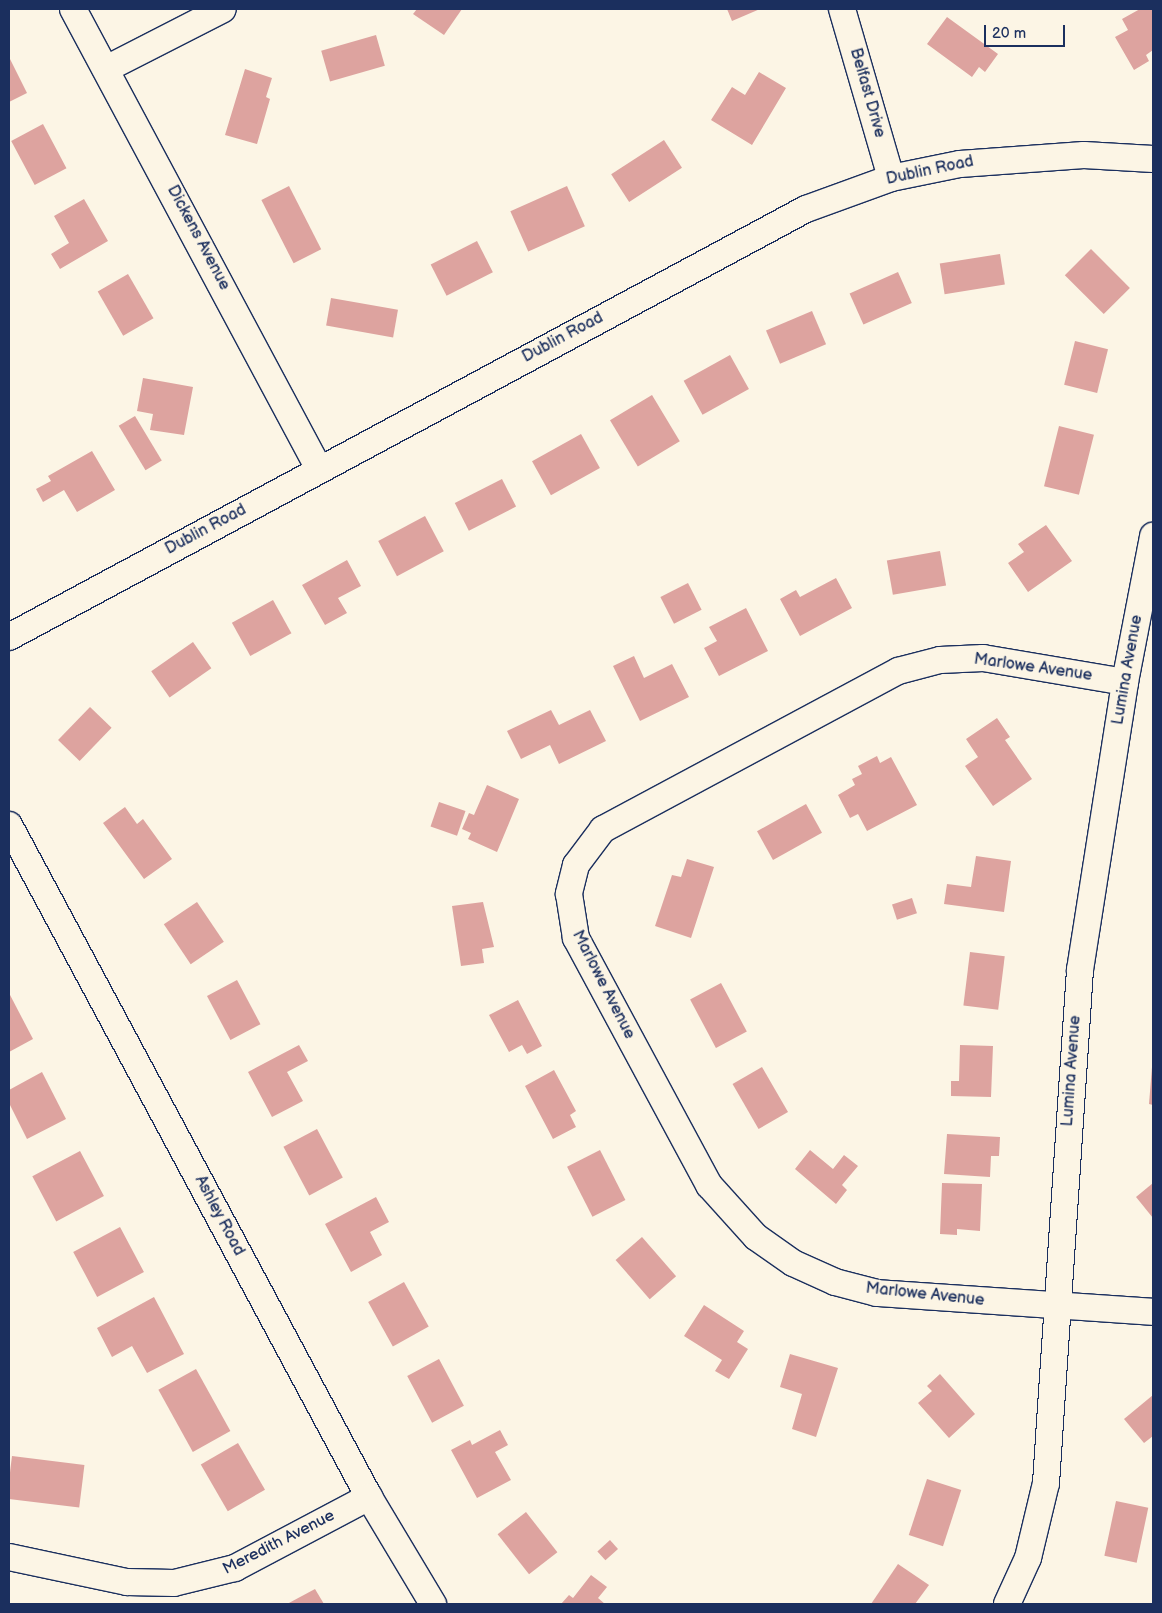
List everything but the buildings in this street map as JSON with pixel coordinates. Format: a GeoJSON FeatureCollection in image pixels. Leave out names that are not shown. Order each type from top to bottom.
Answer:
{"type":"FeatureCollection","features":[{"type":"Feature","properties":{"kind":"street","name":"Dickens Avenue"},"geometry":{"type":"LineString","coordinates":[[73,9],[319,469]]}},
{"type":"Feature","properties":{"kind":"street"},"geometry":{"type":"LineString","coordinates":[[106,68],[223,9]]}},
{"type":"Feature","properties":{"kind":"street","name":"Belfast Drive"},"geometry":{"type":"LineString","coordinates":[[842,9],[891,178]]}},
{"type":"Feature","properties":{"kind":"street","name":"Dublin Road"},"geometry":{"type":"LineString","coordinates":[[9,637],[806,208],[891,178],[998,159],[1084,155],[1153,159]]}},
{"type":"Feature","properties":{"kind":"street","name":"Lumina Avenue"},"geometry":{"type":"LineString","coordinates":[[1007,1604],[1028,1558],[1046,1483],[1080,970],[1125,682],[1153,536]]}},
{"type":"Feature","properties":{"kind":"street","name":"Marlowe Avenue"},"geometry":{"type":"LineString","coordinates":[[1125,682],[982,658],[940,660],[898,671],[603,829],[576,865],[569,894],[576,938],[709,1185],[756,1237],[793,1263],[835,1282],[877,1293],[1153,1312]]}},
{"type":"Feature","properties":{"kind":"street","name":"Ashley Road"},"geometry":{"type":"LineString","coordinates":[[9,824],[369,1497],[433,1604]]}},
{"type":"Feature","properties":{"kind":"street","name":"Meredith Avenue"},"geometry":{"type":"LineString","coordinates":[[9,1557],[127,1582],[174,1583],[235,1568],[369,1497]]}}]}
